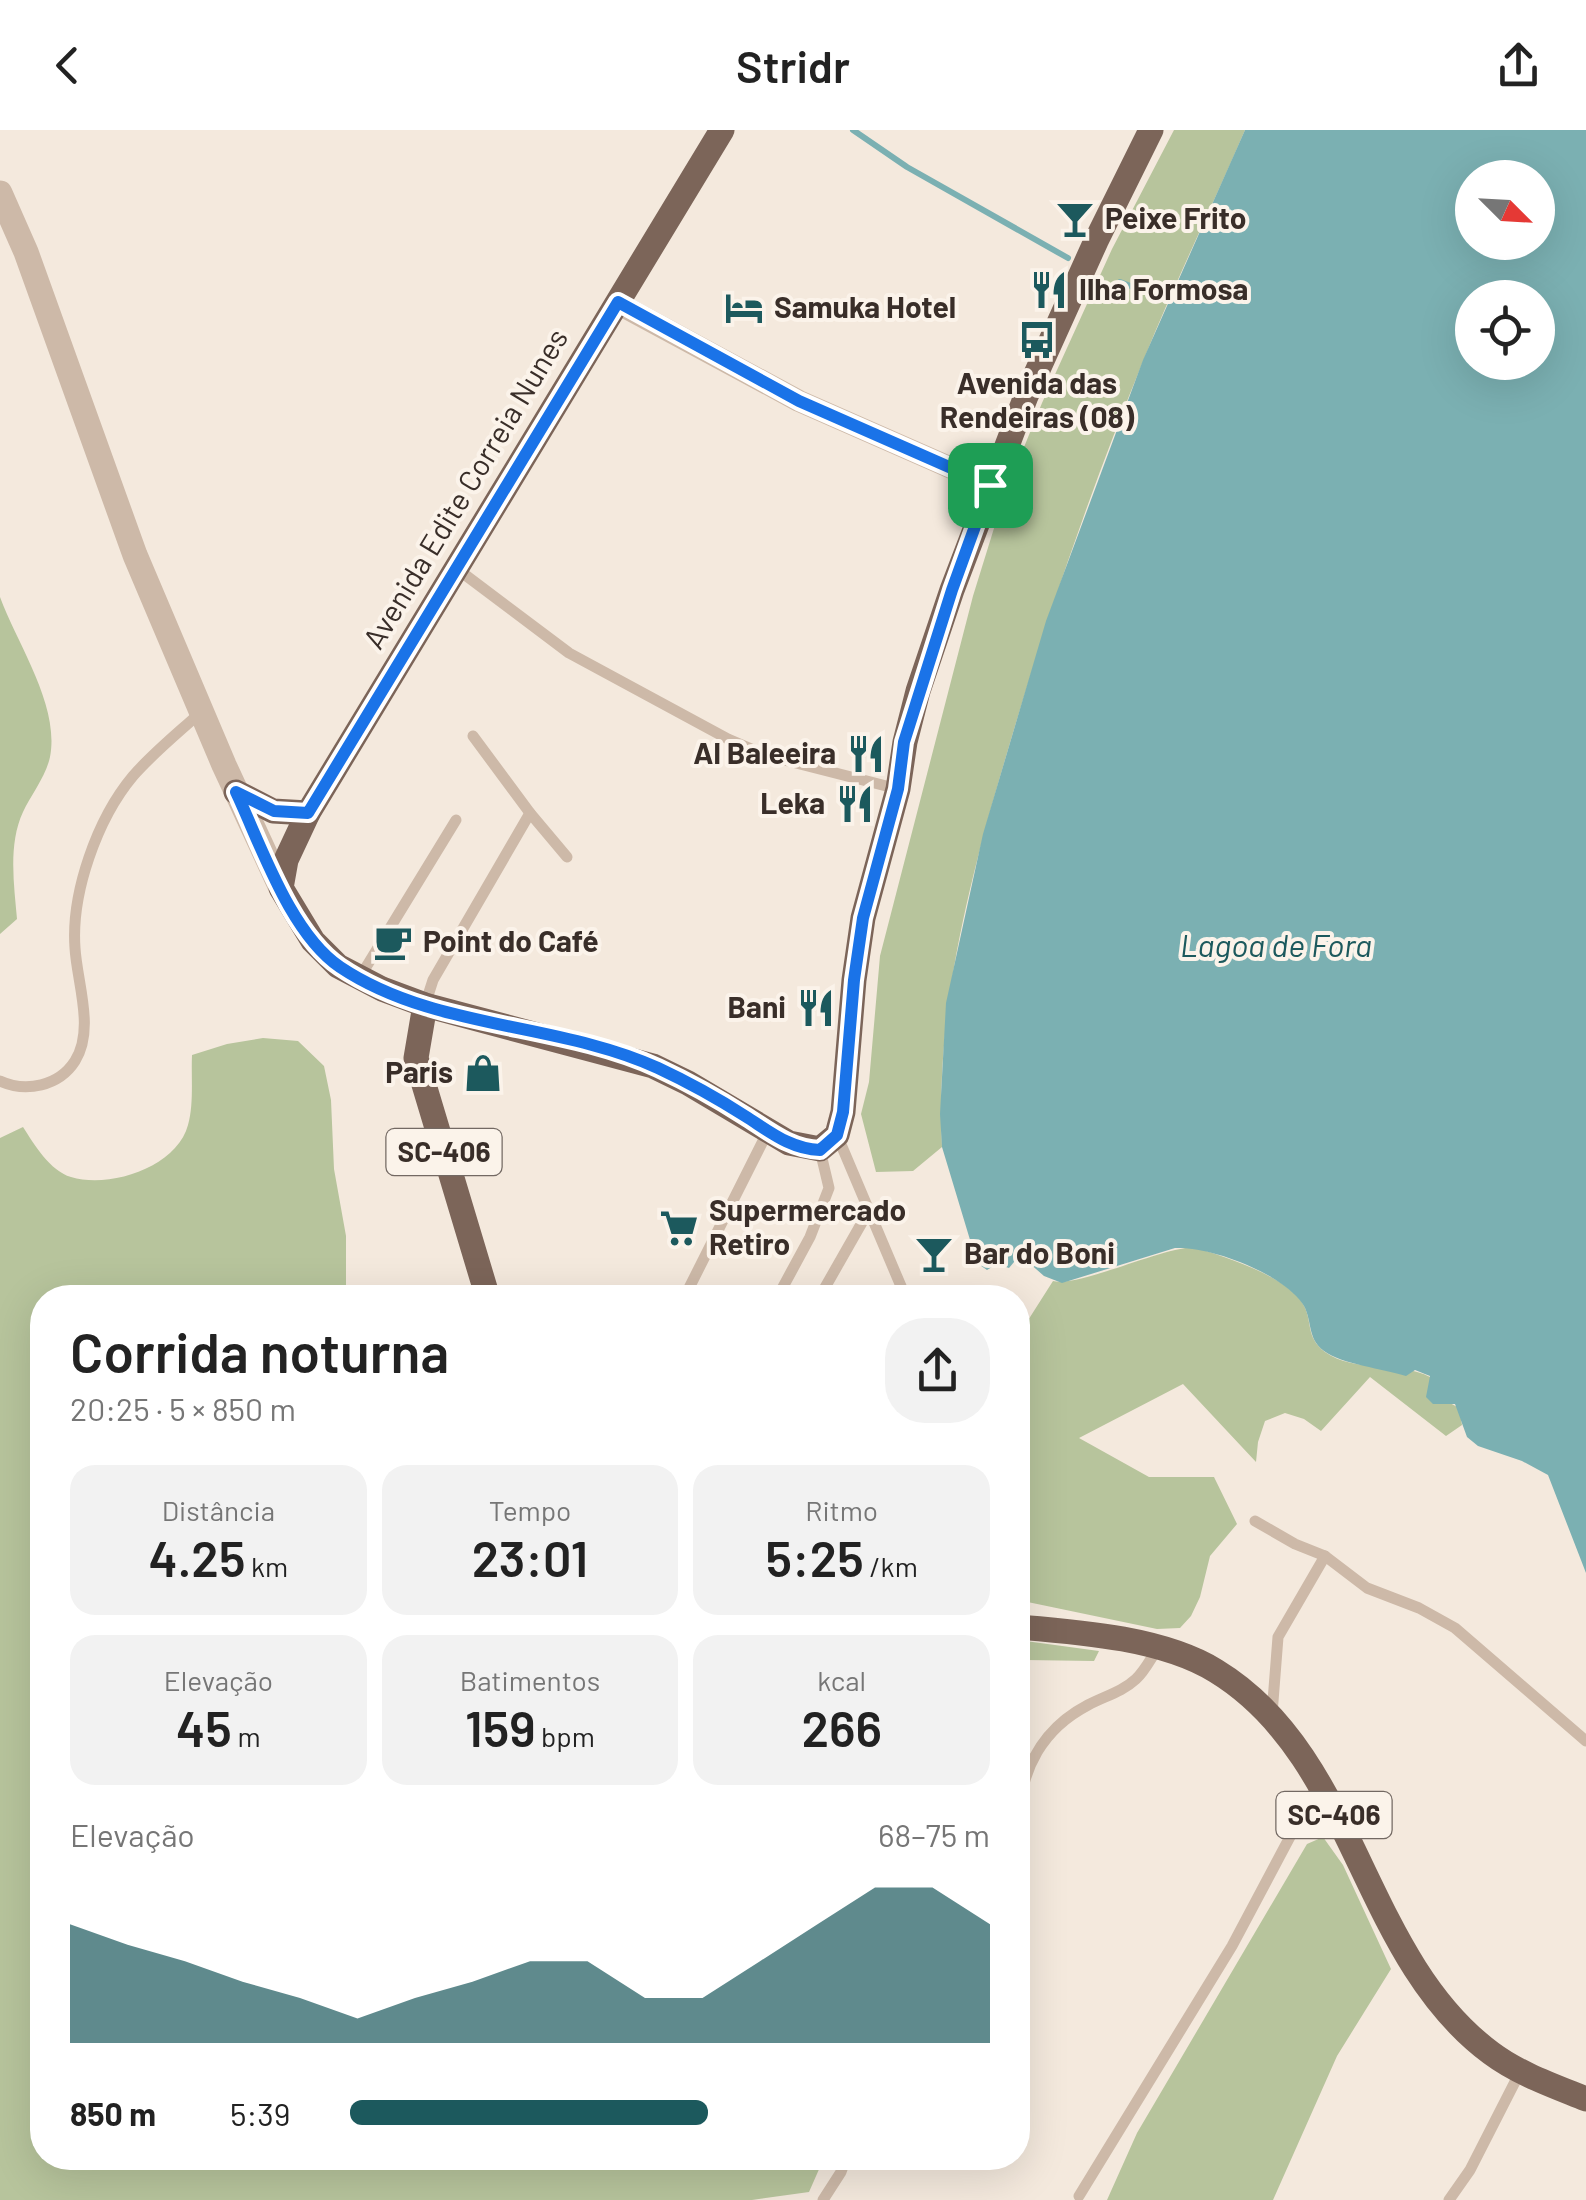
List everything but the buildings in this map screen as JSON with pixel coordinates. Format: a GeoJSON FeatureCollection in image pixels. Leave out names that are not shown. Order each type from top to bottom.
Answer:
{"type":"FeatureCollection","features":[{"type":"Feature","properties":{"kind":"main road","name":"Avenida Edite Correia Nunes"},"geometry":{"type":"LineString","coordinates":[[281,888],[286,860],[308,813],[722,130]]}},
{"type":"Feature","properties":{"kind":"main road"},"geometry":{"type":"LineString","coordinates":[[281,888],[313,941],[338,966],[360,978],[425,1005],[653,1066],[789,1143],[829,1142],[848,1080],[854,980],[863,918],[898,789],[904,742],[918,691],[990,485],[1068,304],[1151,130]]}},
{"type":"Feature","properties":{"kind":"main road"},"geometry":{"type":"LineString","coordinates":[[236,792],[274,811],[308,813]]}},
{"type":"Feature","properties":{"kind":"main road","name":"SC-406"},"geometry":{"type":"LineString","coordinates":[[425,1005],[416,1058],[484,1285]]}},
{"type":"Feature","properties":{"kind":"main road","name":"SC-406"},"geometry":{"type":"LineString","coordinates":[[1030,1630],[1158,1648],[1214,1670],[1272,1715],[1318,1784],[1395,1935],[1430,1992],[1491,2054],[1520,2072],[1586,2100]]}},
{"type":"Feature","properties":{"kind":"street"},"geometry":{"type":"LineString","coordinates":[[0,192],[135,555],[281,888]]}},
{"type":"Feature","properties":{"kind":"street"},"geometry":{"type":"LineString","coordinates":[[618,302],[799,401],[990,485]]}},
{"type":"Feature","properties":{"kind":"lane"},"geometry":{"type":"LineString","coordinates":[[456,568],[569,653],[728,738],[778,759],[898,789]]}},
{"type":"Feature","properties":{"kind":"lane"},"geometry":{"type":"LineString","coordinates":[[0,1081],[34,1087],[56,1080],[74,1062],[85,1036],[74,914],[82,877],[132,778],[201,712]]}},
{"type":"Feature","properties":{"kind":"lane"},"geometry":{"type":"LineString","coordinates":[[474,736],[530,813],[568,857]]}},
{"type":"Feature","properties":{"kind":"lane"},"geometry":{"type":"LineString","coordinates":[[425,1005],[434,980],[530,813]]}},
{"type":"Feature","properties":{"kind":"lane"},"geometry":{"type":"LineString","coordinates":[[360,978],[456,820]]}},
{"type":"Feature","properties":{"kind":"lane"},"geometry":{"type":"LineString","coordinates":[[691,1285],[768,1131]]}},
{"type":"Feature","properties":{"kind":"lane"},"geometry":{"type":"LineString","coordinates":[[829,1142],[868,1212],[900,1285]]}},
{"type":"Feature","properties":{"kind":"lane"},"geometry":{"type":"LineString","coordinates":[[784,1285],[830,1188],[829,1142]]}},
{"type":"Feature","properties":{"kind":"lane"},"geometry":{"type":"LineString","coordinates":[[826,1285],[868,1212]]}},
{"type":"Feature","properties":{"kind":"lane"},"geometry":{"type":"LineString","coordinates":[[1255,1521],[1294,1544],[1325,1556],[1367,1588],[1419,1608],[1455,1628],[1586,1740]]}},
{"type":"Feature","properties":{"kind":"lane"},"geometry":{"type":"LineString","coordinates":[[1272,1715],[1278,1638],[1325,1556]]}},
{"type":"Feature","properties":{"kind":"lane"},"geometry":{"type":"LineString","coordinates":[[1030,1766],[1047,1738],[1086,1706],[1120,1691],[1139,1677],[1158,1648]]}},
{"type":"Feature","properties":{"kind":"lane"},"geometry":{"type":"LineString","coordinates":[[1079,2196],[1232,1946],[1318,1784]]}},
{"type":"Feature","properties":{"kind":"lane"},"geometry":{"type":"LineString","coordinates":[[1449,2200],[1470,2170],[1520,2072]]}},
{"type":"Feature","properties":{"kind":"lane"},"geometry":{"type":"LineString","coordinates":[[823,2200],[842,2170]]}},
{"type":"Feature","properties":{"kind":"green space"},"geometry":{"type":"Polygon","coordinates":[[[1174,130],[1245,130],[1156,330],[1106,456],[1007,753],[968,899],[949,997],[941,1097],[942,1147],[913,1171],[876,1172],[861,1114],[869,1082],[880,956],[973,596],[1004,496],[1042,403],[1112,249],[1174,130]]]}},
{"type":"Feature","properties":{"kind":"green space"},"geometry":{"type":"Polygon","coordinates":[[[0,597],[43,696],[51,737],[48,764],[23,812],[15,837],[17,919],[0,934],[0,597]]]}},
{"type":"Feature","properties":{"kind":"green space"},"geometry":{"type":"Polygon","coordinates":[[[263,1038],[298,1041],[324,1066],[331,1100],[334,1169],[346,1236],[346,1285],[30,1285],[30,2170],[819,2170],[809,2192],[752,2200],[0,2200],[0,1138],[23,1127],[49,1163],[71,1177],[104,1180],[140,1171],[171,1153],[188,1125],[192,1055],[263,1038]]]}},
{"type":"Feature","properties":{"kind":"green space"},"geometry":{"type":"Polygon","coordinates":[[[1194,1247],[1222,1256],[1283,1284],[1303,1304],[1312,1335],[1325,1352],[1349,1363],[1405,1369],[1430,1377],[1441,1404],[1459,1408],[1462,1425],[1446,1436],[1370,1377],[1321,1431],[1304,1419],[1285,1413],[1265,1421],[1256,1462],[1183,1384],[1079,1438],[1149,1477],[1214,1477],[1237,1524],[1210,1556],[1191,1616],[1180,1628],[1157,1629],[1030,1603],[1030,1317],[1053,1281],[1081,1278],[1194,1247]]]}},
{"type":"Feature","properties":{"kind":"green space"},"geometry":{"type":"Polygon","coordinates":[[[1030,1642],[1099,1651],[1094,1661],[1030,1660],[1030,1642]]]}},
{"type":"Feature","properties":{"kind":"green space"},"geometry":{"type":"Polygon","coordinates":[[[1323,1837],[1343,1865],[1391,1969],[1337,2056],[1273,2200],[1107,2200],[1137,2133],[1307,1844],[1323,1837]]]}},
{"type":"Feature","properties":{"kind":"water","name":"Lagoa de Fora"},"geometry":{"type":"Polygon","coordinates":[[[1245,130],[1586,130],[1586,1573],[1548,1475],[1478,1446],[1467,1437],[1455,1404],[1433,1404],[1426,1397],[1430,1376],[1415,1370],[1406,1376],[1352,1363],[1324,1351],[1312,1334],[1302,1303],[1262,1272],[1207,1252],[1175,1248],[1062,1283],[1044,1276],[1020,1255],[1009,1268],[997,1264],[987,1270],[977,1263],[942,1147],[946,1003],[983,834],[1046,621],[1143,360],[1245,130]]]}},
{"type":"Feature","properties":{"kind":"waterway"},"geometry":{"type":"LineString","coordinates":[[853,130],[907,167],[1068,258]]}},
{"type":"Feature","properties":{"kind":"waterway"},"geometry":{"type":"LineString","coordinates":[[1120,282],[1175,303]]}},
{"type":"Feature","properties":{"kind":"place","name":"Peixe Frito"},"geometry":{"type":"Point","coordinates":[1075,219]}},
{"type":"Feature","properties":{"kind":"place","name":"Ilha Formosa"},"geometry":{"type":"Point","coordinates":[1049,290]}},
{"type":"Feature","properties":{"kind":"place","name":"Samuka Hotel"},"geometry":{"type":"Point","coordinates":[744,308]}},
{"type":"Feature","properties":{"kind":"place","name":"Avenida das Rendeiras (08)"},"geometry":{"type":"Point","coordinates":[1037,340]}},
{"type":"Feature","properties":{"kind":"place","name":"Al Baleeira"},"geometry":{"type":"Point","coordinates":[866,754]}},
{"type":"Feature","properties":{"kind":"place","name":"Leka"},"geometry":{"type":"Point","coordinates":[855,804]}},
{"type":"Feature","properties":{"kind":"place","name":"Point do Café"},"geometry":{"type":"Point","coordinates":[393,942]}},
{"type":"Feature","properties":{"kind":"place","name":"Bani"},"geometry":{"type":"Point","coordinates":[816,1008]}},
{"type":"Feature","properties":{"kind":"place","name":"Paris"},"geometry":{"type":"Point","coordinates":[483,1073]}},
{"type":"Feature","properties":{"kind":"place","name":"Supermercado Retiro"},"geometry":{"type":"Point","coordinates":[679,1228]}},
{"type":"Feature","properties":{"kind":"place","name":"Bar do Boni"},"geometry":{"type":"Point","coordinates":[934,1254]}},
{"type":"Feature","properties":{"kind":"route"},"geometry":{"type":"LineString","coordinates":[[618,302],[799,401],[990,485],[904,742],[898,789],[863,918],[843,1112],[837,1135],[820,1150],[789,1143],[653,1066],[425,1005],[382,989],[338,966],[302,925],[236,792],[274,811],[308,813],[618,302]]}}]}
